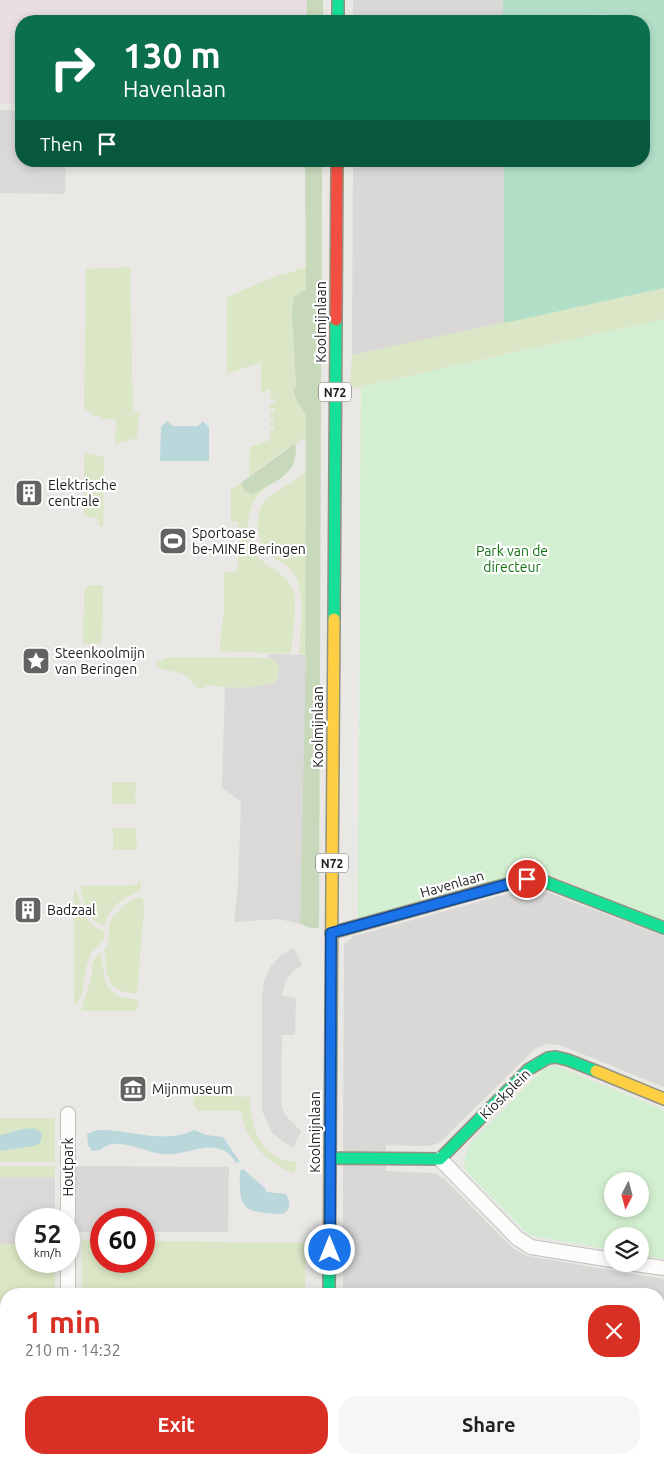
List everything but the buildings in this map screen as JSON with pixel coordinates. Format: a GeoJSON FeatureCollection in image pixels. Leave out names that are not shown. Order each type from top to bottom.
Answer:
{"type":"FeatureCollection","features":[{"type":"Feature","properties":{"kind":"main road"},"geometry":{"type":"LineString","coordinates":[[338,0],[338,15]]}},
{"type":"Feature","properties":{"kind":"main road","name":"Koolmijnlaan"},"geometry":{"type":"LineString","coordinates":[[329,1288],[337,167]]}},
{"type":"Feature","properties":{"kind":"main road","name":"Havenlaan"},"geometry":{"type":"LineString","coordinates":[[331,933],[527,879],[538,879],[664,928]]}},
{"type":"Feature","properties":{"kind":"main road","name":"Kioskplein"},"geometry":{"type":"LineString","coordinates":[[440,1159],[529,1069],[548,1058],[556,1057],[568,1060],[664,1099]]}},
{"type":"Feature","properties":{"kind":"main road"},"geometry":{"type":"LineString","coordinates":[[330,1158],[440,1159]]}},
{"type":"Feature","properties":{"kind":"street","name":"Houtpark"},"geometry":{"type":"LineString","coordinates":[[68,1114],[68,1208]]}},
{"type":"Feature","properties":{"kind":"street"},"geometry":{"type":"LineString","coordinates":[[440,1159],[517,1238],[532,1247],[604,1259]]}},
{"type":"Feature","properties":{"kind":"street"},"geometry":{"type":"LineString","coordinates":[[649,1266],[664,1268]]}},
{"type":"Feature","properties":{"kind":"street"},"geometry":{"type":"LineString","coordinates":[[68,1273],[68,1288]]}},
{"type":"Feature","properties":{"kind":"shaded area"},"geometry":{"type":"Polygon","coordinates":[[[0,0],[307,0],[306,15],[15,15],[15,104],[0,104],[0,0]]]}},
{"type":"Feature","properties":{"kind":"shaded area"},"geometry":{"type":"Polygon","coordinates":[[[353,0],[503,0],[503,15],[353,15],[353,0]]]}},
{"type":"Feature","properties":{"kind":"shaded area"},"geometry":{"type":"Polygon","coordinates":[[[608,14],[608,15],[539,15],[608,14]]]}},
{"type":"Feature","properties":{"kind":"shaded area"},"geometry":{"type":"Polygon","coordinates":[[[0,110],[15,110],[15,167],[66,167],[65,194],[0,193],[0,110]]]}},
{"type":"Feature","properties":{"kind":"shaded area"},"geometry":{"type":"Polygon","coordinates":[[[353,167],[504,167],[504,323],[352,355],[353,167]]]}},
{"type":"Feature","properties":{"kind":"shaded area"},"geometry":{"type":"Polygon","coordinates":[[[269,654],[305,655],[306,657],[300,924],[279,919],[234,922],[238,886],[241,802],[222,788],[225,688],[256,687],[273,683],[278,679],[279,666],[275,660],[269,658],[269,654]]]}},
{"type":"Feature","properties":{"kind":"shaded area"},"geometry":{"type":"Polygon","coordinates":[[[533,887],[664,936],[664,1087],[560,1045],[547,1044],[536,1048],[439,1143],[428,1146],[386,1145],[386,1151],[343,1151],[344,944],[354,936],[533,887]]]}},
{"type":"Feature","properties":{"kind":"shaded area"},"geometry":{"type":"Polygon","coordinates":[[[294,948],[302,965],[292,972],[286,980],[282,995],[296,998],[295,1035],[282,1035],[281,1096],[285,1115],[301,1131],[293,1148],[272,1132],[262,1111],[262,997],[264,980],[271,966],[280,956],[294,948]]]}},
{"type":"Feature","properties":{"kind":"shaded area"},"geometry":{"type":"Polygon","coordinates":[[[343,1165],[386,1165],[386,1171],[435,1173],[444,1179],[513,1248],[527,1256],[604,1269],[604,1272],[622,1272],[664,1279],[664,1288],[343,1288],[343,1165]]]}},
{"type":"Feature","properties":{"kind":"shaded area"},"geometry":{"type":"Polygon","coordinates":[[[75,1166],[229,1167],[228,1232],[155,1232],[155,1208],[90,1208],[90,1232],[80,1232],[80,1208],[75,1208],[75,1166]]]}},
{"type":"Feature","properties":{"kind":"shaded area"},"geometry":{"type":"Polygon","coordinates":[[[0,1177],[55,1177],[55,1208],[15,1208],[15,1244],[0,1244],[0,1177]]]}},
{"type":"Feature","properties":{"kind":"green space"},"geometry":{"type":"Polygon","coordinates":[[[307,0],[323,0],[323,15],[306,15],[307,0]]]}},
{"type":"Feature","properties":{"kind":"green space"},"geometry":{"type":"Polygon","coordinates":[[[503,0],[664,0],[664,288],[504,323],[504,167],[650,167],[650,15],[503,15],[503,0]]]}},
{"type":"Feature","properties":{"kind":"green space"},"geometry":{"type":"Polygon","coordinates":[[[305,167],[322,167],[319,928],[311,928],[300,924],[305,655],[306,415],[296,399],[293,389],[296,388],[292,310],[294,297],[306,289],[305,167]]]}},
{"type":"Feature","properties":{"kind":"green space"},"geometry":{"type":"Polygon","coordinates":[[[130,267],[133,412],[122,417],[139,412],[137,438],[115,444],[116,419],[103,419],[84,408],[86,269],[130,267]]]}},
{"type":"Feature","properties":{"kind":"green space"},"geometry":{"type":"Polygon","coordinates":[[[307,267],[306,290],[294,350],[296,388],[293,389],[296,399],[306,415],[305,655],[299,654],[302,609],[296,576],[293,571],[265,549],[259,537],[258,516],[267,499],[305,472],[305,438],[282,451],[249,476],[250,447],[270,440],[270,431],[274,429],[273,426],[270,427],[270,422],[274,420],[274,417],[270,418],[270,413],[275,411],[273,408],[270,409],[270,404],[275,402],[273,398],[270,399],[270,389],[261,393],[261,362],[227,374],[227,297],[274,277],[307,267]]]}},
{"type":"Feature","properties":{"kind":"green space"},"geometry":{"type":"Polygon","coordinates":[[[664,288],[664,319],[350,389],[352,355],[664,288]]]}},
{"type":"Feature","properties":{"kind":"green space","name":"Park van de directeur"},"geometry":{"type":"Polygon","coordinates":[[[664,319],[664,921],[558,878],[358,920],[361,387],[664,319]]]}},
{"type":"Feature","properties":{"kind":"green space"},"geometry":{"type":"Polygon","coordinates":[[[295,443],[296,454],[294,462],[284,476],[251,495],[244,490],[241,483],[295,443]]]}},
{"type":"Feature","properties":{"kind":"green space"},"geometry":{"type":"Polygon","coordinates":[[[87,453],[104,457],[103,526],[99,526],[99,519],[89,517],[84,513],[84,457],[87,453]]]}},
{"type":"Feature","properties":{"kind":"green space"},"geometry":{"type":"Polygon","coordinates":[[[241,483],[244,490],[251,495],[269,484],[258,495],[250,510],[248,536],[250,544],[259,558],[287,579],[293,589],[295,611],[291,654],[219,651],[224,611],[224,572],[238,571],[238,522],[231,521],[231,489],[241,483]]]}},
{"type":"Feature","properties":{"kind":"green space"},"geometry":{"type":"Polygon","coordinates":[[[89,585],[103,585],[102,643],[83,644],[84,592],[89,585]]]}},
{"type":"Feature","properties":{"kind":"green space"},"geometry":{"type":"Polygon","coordinates":[[[169,657],[269,658],[275,660],[279,666],[278,679],[263,686],[235,688],[209,685],[201,689],[187,676],[157,666],[157,662],[169,657]]]}},
{"type":"Feature","properties":{"kind":"green space"},"geometry":{"type":"Polygon","coordinates":[[[112,782],[136,782],[135,804],[112,804],[112,782]]]}},
{"type":"Feature","properties":{"kind":"green space"},"geometry":{"type":"Polygon","coordinates":[[[113,828],[136,828],[137,850],[113,850],[113,828]]]}},
{"type":"Feature","properties":{"kind":"green space"},"geometry":{"type":"Polygon","coordinates":[[[139,879],[141,892],[129,896],[118,903],[109,913],[105,925],[99,924],[90,916],[80,886],[138,885],[139,879]]]}},
{"type":"Feature","properties":{"kind":"green space"},"geometry":{"type":"Polygon","coordinates":[[[74,887],[87,918],[95,927],[105,931],[104,938],[91,954],[86,968],[82,994],[74,1007],[74,887]]]}},
{"type":"Feature","properties":{"kind":"green space"},"geometry":{"type":"Polygon","coordinates":[[[137,898],[143,898],[144,910],[137,994],[120,990],[110,981],[106,969],[104,949],[108,946],[110,920],[128,903],[137,898]]]}},
{"type":"Feature","properties":{"kind":"green space"},"geometry":{"type":"Polygon","coordinates":[[[100,952],[106,985],[117,996],[138,1000],[137,1011],[81,1011],[92,975],[92,964],[100,952]]]}},
{"type":"Feature","properties":{"kind":"green space"},"geometry":{"type":"Polygon","coordinates":[[[556,1066],[664,1110],[664,1259],[649,1256],[649,1227],[604,1227],[604,1249],[528,1235],[466,1171],[464,1160],[470,1143],[544,1068],[556,1066]]]}},
{"type":"Feature","properties":{"kind":"green space"},"geometry":{"type":"Polygon","coordinates":[[[197,1094],[250,1097],[253,1120],[260,1140],[274,1155],[284,1160],[296,1162],[295,1173],[275,1164],[259,1150],[247,1132],[241,1111],[199,1111],[193,1104],[194,1097],[197,1094]]]}},
{"type":"Feature","properties":{"kind":"green space"},"geometry":{"type":"Polygon","coordinates":[[[0,1118],[55,1118],[55,1162],[0,1162],[0,1118]]]}},
{"type":"Feature","properties":{"kind":"green space"},"geometry":{"type":"Polygon","coordinates":[[[0,1166],[55,1166],[55,1177],[0,1177],[0,1166]]]}},
{"type":"Feature","properties":{"kind":"green space"},"geometry":{"type":"Polygon","coordinates":[[[82,1240],[90,1240],[90,1273],[155,1273],[155,1241],[306,1243],[305,1288],[82,1288],[82,1240]]]}},
{"type":"Feature","properties":{"kind":"green space"},"geometry":{"type":"Polygon","coordinates":[[[0,1244],[15,1244],[15,1273],[55,1273],[55,1288],[0,1288],[0,1244]]]}},
{"type":"Feature","properties":{"kind":"water"},"geometry":{"type":"Polygon","coordinates":[[[167,421],[173,426],[198,426],[203,421],[209,427],[209,461],[160,461],[161,427],[167,421]]]}},
{"type":"Feature","properties":{"kind":"water"},"geometry":{"type":"Polygon","coordinates":[[[33,1128],[42,1134],[40,1143],[34,1146],[0,1151],[0,1135],[33,1128]]]}},
{"type":"Feature","properties":{"kind":"water"},"geometry":{"type":"Polygon","coordinates":[[[98,1130],[171,1136],[194,1130],[206,1135],[223,1137],[240,1162],[236,1163],[229,1154],[220,1149],[211,1148],[162,1154],[128,1145],[115,1144],[92,1151],[88,1145],[87,1134],[98,1130]]]}},
{"type":"Feature","properties":{"kind":"water"},"geometry":{"type":"Polygon","coordinates":[[[243,1169],[264,1187],[267,1192],[286,1194],[289,1208],[282,1214],[260,1212],[246,1207],[241,1195],[240,1185],[240,1171],[243,1169]]]}},
{"type":"Feature","properties":{"kind":"traffic: fast"},"geometry":{"type":"LineString","coordinates":[[338,0],[338,15]]}},
{"type":"Feature","properties":{"kind":"traffic: fast"},"geometry":{"type":"LineString","coordinates":[[334,619],[336,320]]}},
{"type":"Feature","properties":{"kind":"traffic: fast"},"geometry":{"type":"LineString","coordinates":[[489,889],[527,879],[538,879],[664,928]]}},
{"type":"Feature","properties":{"kind":"traffic: fast"},"geometry":{"type":"LineString","coordinates":[[329,1288],[331,1020]]}},
{"type":"Feature","properties":{"kind":"traffic: fast"},"geometry":{"type":"LineString","coordinates":[[330,1158],[440,1159],[529,1069],[548,1058],[556,1057],[568,1060],[596,1071]]}},
{"type":"Feature","properties":{"kind":"traffic: slow"},"geometry":{"type":"LineString","coordinates":[[331,1020],[334,619]]}},
{"type":"Feature","properties":{"kind":"traffic: slow"},"geometry":{"type":"LineString","coordinates":[[596,1071],[664,1099]]}},
{"type":"Feature","properties":{"kind":"traffic: jam"},"geometry":{"type":"LineString","coordinates":[[336,320],[337,167]]}},
{"type":"Feature","properties":{"kind":"traffic: jam"},"geometry":{"type":"LineString","coordinates":[[331,933],[489,889]]}},
{"type":"Feature","properties":{"kind":"place","name":"Elektrische centrale"},"geometry":{"type":"Point","coordinates":[29,493]}},
{"type":"Feature","properties":{"kind":"place","name":"Sportoase be-MINE Beringen"},"geometry":{"type":"Point","coordinates":[173,541]}},
{"type":"Feature","properties":{"kind":"place","name":"Steenkoolmijn van Beringen"},"geometry":{"type":"Point","coordinates":[36,661]}},
{"type":"Feature","properties":{"kind":"place","name":"Badzaal"},"geometry":{"type":"Point","coordinates":[28,910]}},
{"type":"Feature","properties":{"kind":"place","name":"Mijnmuseum"},"geometry":{"type":"Point","coordinates":[133,1089]}},
{"type":"Feature","properties":{"kind":"route"},"geometry":{"type":"LineString","coordinates":[[330,1250],[331,933],[527,879]]}}]}
